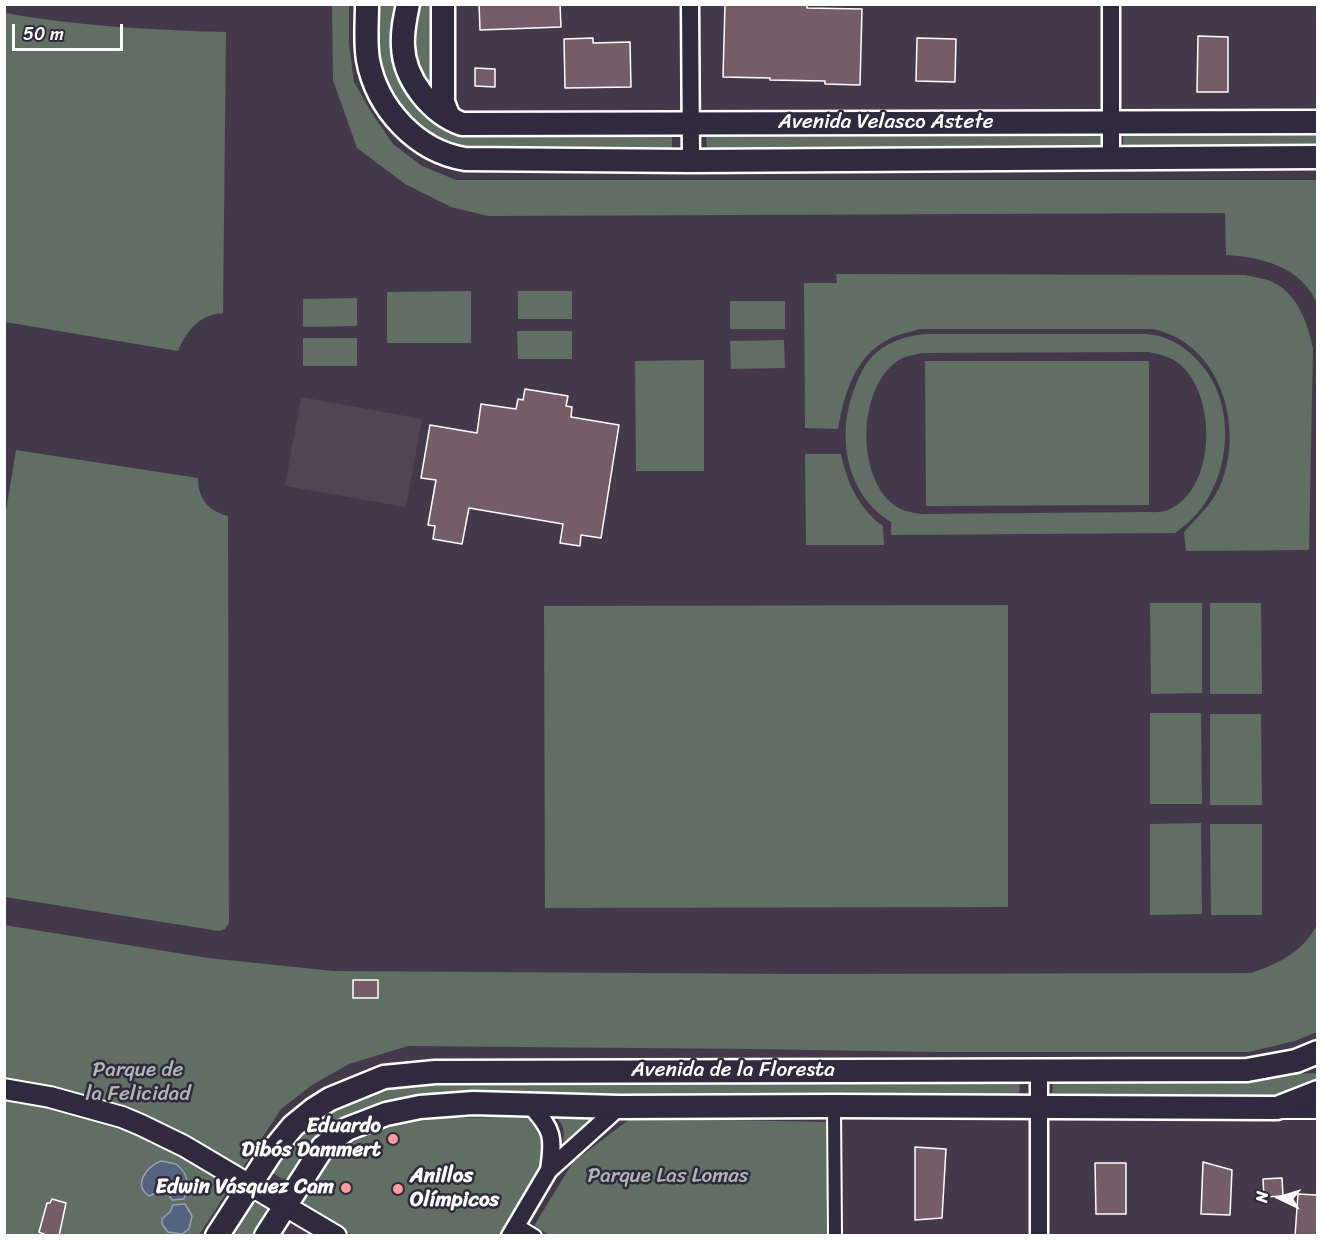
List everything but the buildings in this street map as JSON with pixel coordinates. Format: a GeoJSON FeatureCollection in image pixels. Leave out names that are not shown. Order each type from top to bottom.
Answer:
{"type":"FeatureCollection","features":[{"type":"Feature","properties":{"kind":"main road","name":"Avenida Velasco Astete"},"geometry":{"type":"LineString","coordinates":[[367,4],[368,59],[379,91],[393,115],[415,137],[446,153],[465,159],[691,161],[1111,159],[1317,155]]}},
{"type":"Feature","properties":{"kind":"main road"},"geometry":{"type":"LineString","coordinates":[[408,4],[402,47],[409,72],[428,101],[454,121]]}},
{"type":"Feature","properties":{"kind":"main road"},"geometry":{"type":"LineString","coordinates":[[443,4],[443,102],[448,115],[454,121]]}},
{"type":"Feature","properties":{"kind":"main road","name":"Avenida Velasco Astete"},"geometry":{"type":"LineString","coordinates":[[454,121],[462,124],[1317,122]]}},
{"type":"Feature","properties":{"kind":"main road","name":"Avenida de la Floresta"},"geometry":{"type":"LineString","coordinates":[[217,1236],[280,1140],[307,1115],[330,1099],[384,1077],[435,1072],[1247,1071],[1313,1057]]}},
{"type":"Feature","properties":{"kind":"main road","name":"Avenida de la Floresta"},"geometry":{"type":"LineString","coordinates":[[266,1236],[323,1147],[347,1129],[386,1114],[420,1107],[473,1103],[619,1107],[1277,1108],[1317,1092]]}},
{"type":"Feature","properties":{"kind":"street"},"geometry":{"type":"LineString","coordinates":[[690,4],[691,161]]}},
{"type":"Feature","properties":{"kind":"street"},"geometry":{"type":"LineString","coordinates":[[1111,4],[1111,159]]}},
{"type":"Feature","properties":{"kind":"street"},"geometry":{"type":"LineString","coordinates":[[1039,1070],[1039,1236]]}},
{"type":"Feature","properties":{"kind":"street"},"geometry":{"type":"LineString","coordinates":[[4,1089],[50,1097],[122,1117],[184,1146],[336,1236]]}},
{"type":"Feature","properties":{"kind":"street","name":"Avenida de la Floresta"},"geometry":{"type":"LineString","coordinates":[[531,1106],[545,1121],[551,1134],[552,1150],[549,1170]]}},
{"type":"Feature","properties":{"kind":"street"},"geometry":{"type":"LineString","coordinates":[[834,1106],[835,1236]]}},
{"type":"Feature","properties":{"kind":"street","name":"Avenida de la Floresta"},"geometry":{"type":"LineString","coordinates":[[513,1230],[549,1170],[619,1107]]}},
{"type":"Feature","properties":{"kind":"street","name":"Avenida de la Floresta"},"geometry":{"type":"LineString","coordinates":[[1277,1108],[1317,1108]]}},
{"type":"Feature","properties":{"kind":"street"},"geometry":{"type":"LineString","coordinates":[[513,1230],[535,1236]]}},
{"type":"Feature","properties":{"kind":"shaded area"},"geometry":{"type":"Polygon","coordinates":[[[301,397],[422,419],[406,507],[285,486],[301,397]]]}},
{"type":"Feature","properties":{"kind":"green space"},"geometry":{"type":"Polygon","coordinates":[[[332,5],[349,5],[349,44],[354,82],[393,144],[422,166],[456,180],[1317,180],[1317,304],[1302,281],[1279,266],[1253,258],[1226,255],[1225,213],[488,216],[451,207],[405,184],[357,148],[333,80],[332,5]]]}},
{"type":"Feature","properties":{"kind":"green space"},"geometry":{"type":"Polygon","coordinates":[[[375,5],[400,5],[430,113],[672,130],[672,155],[489,152],[451,146],[420,129],[394,100],[377,59],[375,5]]]}},
{"type":"Feature","properties":{"kind":"green space"},"geometry":{"type":"Polygon","coordinates":[[[415,5],[435,5],[436,99],[422,82],[409,32],[415,5]]]}},
{"type":"Feature","properties":{"kind":"green space"},"geometry":{"type":"Polygon","coordinates":[[[5,13],[115,27],[226,32],[223,313],[207,317],[195,325],[185,336],[178,351],[5,322],[5,13]]]}},
{"type":"Feature","properties":{"kind":"green space"},"geometry":{"type":"Polygon","coordinates":[[[1102,130],[1102,153],[707,154],[706,131],[1102,130]]]}},
{"type":"Feature","properties":{"kind":"green space"},"geometry":{"type":"Polygon","coordinates":[[[1317,132],[1317,146],[1123,147],[1123,133],[1317,132]]]}},
{"type":"Feature","properties":{"kind":"green space"},"geometry":{"type":"Polygon","coordinates":[[[836,274],[1245,275],[1268,280],[1278,285],[1286,291],[1299,308],[1308,328],[1313,348],[1309,550],[1186,551],[1184,532],[1211,502],[1222,481],[1228,458],[1230,435],[1227,411],[1220,388],[1210,368],[1195,350],[1176,337],[1153,329],[920,329],[904,333],[877,346],[860,366],[848,390],[838,429],[805,428],[804,283],[837,283],[836,274]]]}},
{"type":"Feature","properties":{"kind":"green space"},"geometry":{"type":"Polygon","coordinates":[[[471,291],[471,343],[387,343],[387,292],[471,291]]]}},
{"type":"Feature","properties":{"kind":"green space"},"geometry":{"type":"Polygon","coordinates":[[[518,291],[572,291],[572,319],[518,319],[518,291]]]}},
{"type":"Feature","properties":{"kind":"green space"},"geometry":{"type":"Polygon","coordinates":[[[357,298],[357,326],[303,327],[303,299],[357,298]]]}},
{"type":"Feature","properties":{"kind":"green space"},"geometry":{"type":"Polygon","coordinates":[[[730,301],[785,301],[785,329],[730,329],[730,301]]]}},
{"type":"Feature","properties":{"kind":"green space"},"geometry":{"type":"Polygon","coordinates":[[[517,331],[572,331],[572,359],[518,359],[517,331]]]}},
{"type":"Feature","properties":{"kind":"green space"},"geometry":{"type":"Polygon","coordinates":[[[928,334],[1146,334],[1175,342],[1198,361],[1212,380],[1221,403],[1225,427],[1224,452],[1218,476],[1208,498],[1194,517],[1175,533],[891,535],[891,522],[875,510],[863,496],[854,479],[846,443],[849,405],[861,373],[877,352],[895,341],[928,334]],[[1149,352],[922,353],[902,358],[883,375],[874,392],[869,412],[866,433],[873,474],[882,492],[894,505],[920,514],[1162,512],[1168,510],[1185,499],[1197,481],[1204,460],[1206,436],[1204,412],[1198,390],[1187,372],[1172,359],[1149,352]]]}},
{"type":"Feature","properties":{"kind":"green space"},"geometry":{"type":"Polygon","coordinates":[[[303,338],[357,338],[357,366],[303,366],[303,338]]]}},
{"type":"Feature","properties":{"kind":"green space"},"geometry":{"type":"Polygon","coordinates":[[[784,340],[785,368],[731,369],[730,341],[784,340]]]}},
{"type":"Feature","properties":{"kind":"green space"},"geometry":{"type":"Polygon","coordinates":[[[704,360],[704,471],[636,471],[635,361],[704,360]]]}},
{"type":"Feature","properties":{"kind":"green space"},"geometry":{"type":"Polygon","coordinates":[[[925,361],[1149,361],[1149,505],[926,506],[925,361]]]}},
{"type":"Feature","properties":{"kind":"green space"},"geometry":{"type":"Polygon","coordinates":[[[16,450],[198,478],[200,492],[206,503],[215,511],[228,516],[229,923],[225,929],[219,931],[5,897],[4,523],[16,450]]]}},
{"type":"Feature","properties":{"kind":"green space"},"geometry":{"type":"Polygon","coordinates":[[[805,454],[841,454],[855,494],[867,512],[883,526],[884,545],[806,545],[805,454]]]}},
{"type":"Feature","properties":{"kind":"green space"},"geometry":{"type":"Polygon","coordinates":[[[1150,603],[1202,603],[1202,693],[1151,694],[1150,603]]]}},
{"type":"Feature","properties":{"kind":"green space"},"geometry":{"type":"Polygon","coordinates":[[[1210,603],[1261,603],[1262,694],[1210,694],[1210,603]]]}},
{"type":"Feature","properties":{"kind":"green space"},"geometry":{"type":"Polygon","coordinates":[[[1008,605],[1008,907],[545,908],[544,606],[1008,605]]]}},
{"type":"Feature","properties":{"kind":"green space"},"geometry":{"type":"Polygon","coordinates":[[[1150,713],[1201,713],[1202,804],[1150,804],[1150,713]]]}},
{"type":"Feature","properties":{"kind":"green space"},"geometry":{"type":"Polygon","coordinates":[[[1210,714],[1261,714],[1262,805],[1210,805],[1210,714]]]}},
{"type":"Feature","properties":{"kind":"green space"},"geometry":{"type":"Polygon","coordinates":[[[1201,823],[1202,914],[1150,915],[1150,824],[1201,823]]]}},
{"type":"Feature","properties":{"kind":"green space"},"geometry":{"type":"Polygon","coordinates":[[[1210,824],[1262,824],[1262,915],[1211,915],[1210,824]]]}},
{"type":"Feature","properties":{"kind":"green space","name":"Parque de la Felicidad"},"geometry":{"type":"Polygon","coordinates":[[[1317,924],[1317,1032],[1295,1041],[1249,1052],[934,1052],[408,1046],[349,1064],[312,1085],[281,1109],[199,1235],[5,1235],[4,925],[208,958],[334,971],[799,974],[1251,973],[1290,955],[1305,942],[1317,924]]]}},
{"type":"Feature","properties":{"kind":"green space"},"geometry":{"type":"Polygon","coordinates":[[[1317,1073],[1317,1080],[1302,1090],[1272,1099],[1052,1095],[1053,1082],[1317,1073]]]}},
{"type":"Feature","properties":{"kind":"green space"},"geometry":{"type":"Polygon","coordinates":[[[405,1081],[1020,1081],[1019,1100],[462,1096],[314,1148],[289,1178],[282,1179],[273,1173],[272,1166],[312,1123],[349,1098],[405,1081]]]}},
{"type":"Feature","properties":{"kind":"green space"},"geometry":{"type":"Polygon","coordinates":[[[552,1112],[603,1113],[559,1156],[564,1132],[561,1123],[552,1112]]]}},
{"type":"Feature","properties":{"kind":"green space"},"geometry":{"type":"Polygon","coordinates":[[[524,1117],[535,1121],[542,1128],[547,1148],[545,1165],[501,1235],[352,1235],[298,1203],[319,1167],[349,1143],[391,1126],[441,1118],[524,1117]]]}},
{"type":"Feature","properties":{"kind":"green space","name":"Parque Las Lomas"},"geometry":{"type":"Polygon","coordinates":[[[631,1118],[827,1122],[828,1235],[551,1236],[534,1226],[573,1162],[631,1118]]]}},
{"type":"Feature","properties":{"kind":"green space"},"geometry":{"type":"Polygon","coordinates":[[[257,1203],[266,1208],[267,1218],[255,1235],[227,1236],[248,1204],[257,1203]]]}},
{"type":"Feature","properties":{"kind":"water"},"geometry":{"type":"Polygon","coordinates":[[[161,1161],[176,1164],[186,1176],[187,1189],[184,1199],[172,1200],[168,1194],[160,1191],[149,1196],[144,1192],[143,1177],[151,1167],[161,1161]]]}},
{"type":"Feature","properties":{"kind":"water"},"geometry":{"type":"Polygon","coordinates":[[[185,1204],[192,1216],[189,1229],[182,1234],[168,1232],[162,1224],[162,1219],[170,1212],[173,1205],[185,1204]]]}},
{"type":"Feature","properties":{"kind":"place","name":"Eduardo Dibós Dammert"},"geometry":{"type":"Point","coordinates":[393,1139]}},
{"type":"Feature","properties":{"kind":"place","name":"Edwin Vásquez Cam"},"geometry":{"type":"Point","coordinates":[346,1188]}},
{"type":"Feature","properties":{"kind":"place","name":"Anillos Olímpicos"},"geometry":{"type":"Point","coordinates":[398,1189]}}]}
